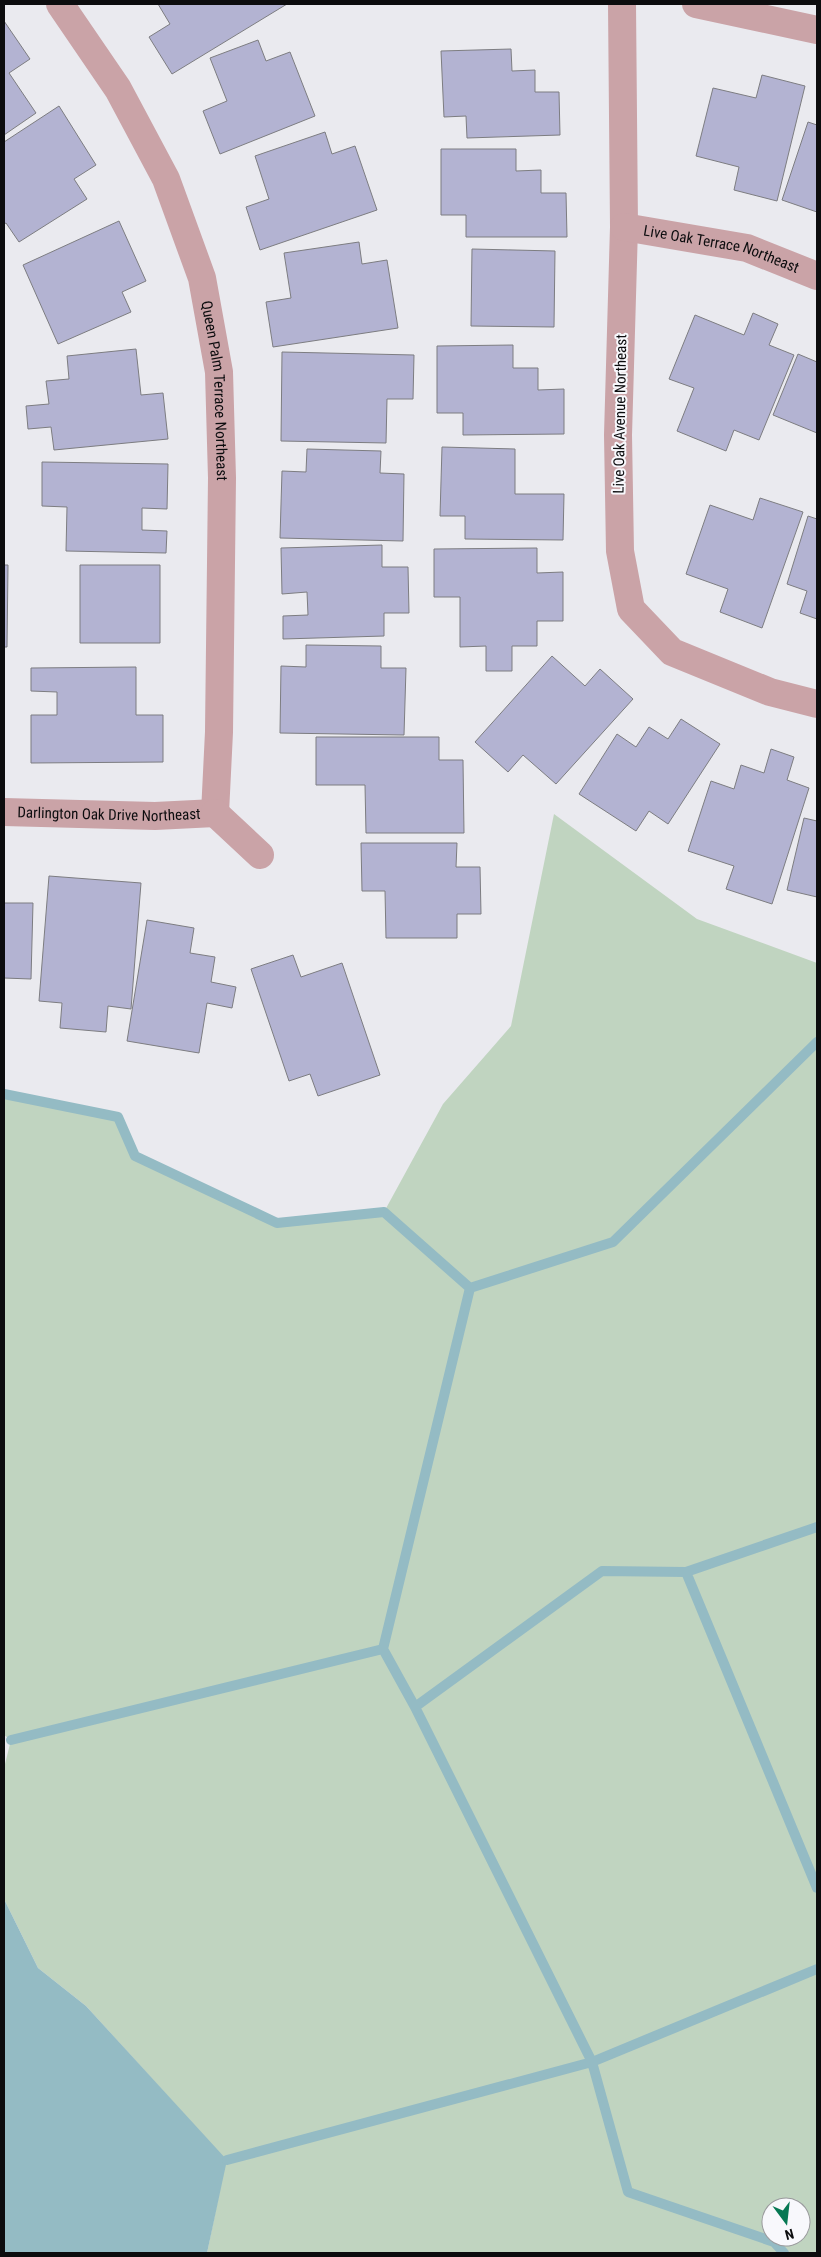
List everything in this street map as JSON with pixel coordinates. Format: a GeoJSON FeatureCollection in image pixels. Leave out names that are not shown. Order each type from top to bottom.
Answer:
{"type":"FeatureCollection","features":[{"type":"Feature","properties":{"kind":"street","name":"Queen Palm Terrace Northeast"},"geometry":{"type":"LineString","coordinates":[[60,4],[118,89],[166,179],[202,278],[219,372],[222,478],[220,732],[215,813]]}},
{"type":"Feature","properties":{"kind":"street","name":"Live Oak Avenue Northeast"},"geometry":{"type":"LineString","coordinates":[[622,4],[624,226],[618,444],[620,551],[631,609],[672,652],[770,692],[817,704]]}},
{"type":"Feature","properties":{"kind":"street"},"geometry":{"type":"LineString","coordinates":[[696,4],[817,30]]}},
{"type":"Feature","properties":{"kind":"street","name":"Live Oak Terrace Northeast"},"geometry":{"type":"LineString","coordinates":[[624,226],[747,248],[817,276]]}},
{"type":"Feature","properties":{"kind":"street","name":"Darlington Oak Drive Northeast"},"geometry":{"type":"LineString","coordinates":[[4,812],[155,816],[215,813]]}},
{"type":"Feature","properties":{"kind":"street"},"geometry":{"type":"LineString","coordinates":[[215,813],[260,856]]}},
{"type":"Feature","properties":{"kind":"green space"},"geometry":{"type":"Polygon","coordinates":[[[554,814],[697,919],[817,963],[817,2253],[207,2253],[226,2160],[86,2006],[38,1968],[4,1899],[4,1768],[11,1740],[4,1735],[4,1094],[118,1117],[136,1156],[277,1223],[384,1212],[443,1104],[511,1026],[554,814]]]}},
{"type":"Feature","properties":{"kind":"water"},"geometry":{"type":"Polygon","coordinates":[[[4,1899],[38,1968],[86,2006],[227,2160],[207,2253],[4,2253],[4,1899]]]}},
{"type":"Feature","properties":{"kind":"building"},"geometry":{"type":"Polygon","coordinates":[[[158,4],[287,4],[172,74],[149,37],[170,24],[158,4]]]}},
{"type":"Feature","properties":{"kind":"building"},"geometry":{"type":"Polygon","coordinates":[[[4,21],[30,59],[9,73],[36,113],[4,135],[4,21]]]}},
{"type":"Feature","properties":{"kind":"building"},"geometry":{"type":"Polygon","coordinates":[[[258,40],[266,61],[290,52],[315,116],[220,154],[203,111],[227,101],[210,58],[258,40]]]}},
{"type":"Feature","properties":{"kind":"building"},"geometry":{"type":"Polygon","coordinates":[[[511,49],[512,71],[535,70],[535,92],[559,92],[560,135],[467,138],[466,116],[444,117],[441,51],[511,49]]]}},
{"type":"Feature","properties":{"kind":"building"},"geometry":{"type":"Polygon","coordinates":[[[762,75],[805,86],[777,201],[734,190],[739,167],[696,156],[713,88],[756,98],[762,75]]]}},
{"type":"Feature","properties":{"kind":"building"},"geometry":{"type":"Polygon","coordinates":[[[59,106],[96,165],[74,179],[87,199],[19,242],[6,223],[4,224],[4,142],[59,106]]]}},
{"type":"Feature","properties":{"kind":"building"},"geometry":{"type":"Polygon","coordinates":[[[808,122],[817,125],[817,212],[782,200],[808,122]]]}},
{"type":"Feature","properties":{"kind":"building"},"geometry":{"type":"Polygon","coordinates":[[[325,132],[332,154],[355,146],[377,210],[260,250],[246,207],[269,199],[255,156],[325,132]]]}},
{"type":"Feature","properties":{"kind":"building"},"geometry":{"type":"Polygon","coordinates":[[[441,149],[516,149],[516,171],[541,170],[541,193],[566,193],[567,237],[466,237],[466,215],[441,215],[441,149]]]}},
{"type":"Feature","properties":{"kind":"building"},"geometry":{"type":"Polygon","coordinates":[[[119,221],[146,281],[122,292],[131,312],[58,344],[23,265],[119,221]]]}},
{"type":"Feature","properties":{"kind":"building"},"geometry":{"type":"Polygon","coordinates":[[[359,242],[362,264],[387,260],[398,328],[273,347],[266,302],[291,298],[284,253],[359,242]]]}},
{"type":"Feature","properties":{"kind":"building"},"geometry":{"type":"Polygon","coordinates":[[[472,249],[555,251],[554,327],[471,326],[472,249]]]}},
{"type":"Feature","properties":{"kind":"building"},"geometry":{"type":"Polygon","coordinates":[[[753,313],[778,324],[769,345],[794,355],[759,440],[734,430],[726,451],[677,431],[694,388],[669,379],[695,315],[744,335],[753,313]]]}},
{"type":"Feature","properties":{"kind":"building"},"geometry":{"type":"Polygon","coordinates":[[[513,345],[513,368],[538,368],[538,390],[564,389],[564,434],[463,435],[463,413],[437,413],[437,346],[513,345]]]}},
{"type":"Feature","properties":{"kind":"building"},"geometry":{"type":"Polygon","coordinates":[[[136,349],[141,395],[163,393],[168,439],[54,450],[51,427],[28,429],[26,406],[49,404],[46,381],[69,379],[67,356],[136,349]]]}},
{"type":"Feature","properties":{"kind":"building"},"geometry":{"type":"Polygon","coordinates":[[[282,352],[414,355],[413,399],[387,399],[386,443],[281,441],[282,352]]]}},
{"type":"Feature","properties":{"kind":"building"},"geometry":{"type":"Polygon","coordinates":[[[798,354],[817,362],[817,433],[773,415],[798,354]]]}},
{"type":"Feature","properties":{"kind":"building"},"geometry":{"type":"Polygon","coordinates":[[[442,447],[515,449],[515,494],[564,494],[563,540],[465,539],[465,516],[440,516],[442,447]]]}},
{"type":"Feature","properties":{"kind":"building"},"geometry":{"type":"Polygon","coordinates":[[[307,449],[381,451],[380,473],[404,474],[403,541],[280,538],[282,471],[306,472],[307,449]]]}},
{"type":"Feature","properties":{"kind":"building"},"geometry":{"type":"Polygon","coordinates":[[[42,462],[168,464],[167,509],[142,508],[142,530],[167,531],[166,553],[66,551],[67,507],[42,506],[42,462]]]}},
{"type":"Feature","properties":{"kind":"building"},"geometry":{"type":"Polygon","coordinates":[[[760,498],[803,512],[762,628],[720,612],[728,589],[686,574],[710,505],[753,520],[760,498]]]}},
{"type":"Feature","properties":{"kind":"building"},"geometry":{"type":"Polygon","coordinates":[[[808,516],[817,519],[817,619],[800,613],[807,591],[787,584],[808,516]]]}},
{"type":"Feature","properties":{"kind":"building"},"geometry":{"type":"Polygon","coordinates":[[[382,545],[382,567],[408,567],[409,613],[384,613],[384,636],[283,639],[283,616],[308,615],[307,592],[282,594],[281,548],[382,545]]]}},
{"type":"Feature","properties":{"kind":"building"},"geometry":{"type":"Polygon","coordinates":[[[537,548],[537,573],[563,572],[563,621],[537,621],[537,646],[512,646],[512,671],[486,671],[486,646],[460,647],[460,597],[434,597],[434,549],[537,548]]]}},
{"type":"Feature","properties":{"kind":"building"},"geometry":{"type":"Polygon","coordinates":[[[4,565],[8,565],[7,647],[4,647],[4,565]]]}},
{"type":"Feature","properties":{"kind":"building"},"geometry":{"type":"Polygon","coordinates":[[[80,565],[160,565],[160,643],[80,643],[80,565]]]}},
{"type":"Feature","properties":{"kind":"building"},"geometry":{"type":"Polygon","coordinates":[[[306,645],[381,646],[381,668],[406,668],[404,735],[280,733],[281,666],[306,667],[306,645]]]}},
{"type":"Feature","properties":{"kind":"building"},"geometry":{"type":"Polygon","coordinates":[[[552,656],[585,686],[600,669],[633,699],[556,784],[523,755],[508,772],[475,742],[552,656]]]}},
{"type":"Feature","properties":{"kind":"building"},"geometry":{"type":"Polygon","coordinates":[[[136,667],[136,715],[163,715],[163,762],[31,763],[31,715],[57,715],[57,692],[31,691],[31,668],[136,667]]]}},
{"type":"Feature","properties":{"kind":"building"},"geometry":{"type":"Polygon","coordinates":[[[681,719],[720,744],[668,824],[649,811],[636,831],[579,794],[617,734],[636,747],[649,727],[668,739],[681,719]]]}},
{"type":"Feature","properties":{"kind":"building"},"geometry":{"type":"Polygon","coordinates":[[[316,737],[439,737],[439,760],[463,760],[464,833],[366,833],[365,785],[316,785],[316,737]]]}},
{"type":"Feature","properties":{"kind":"building"},"geometry":{"type":"Polygon","coordinates":[[[771,749],[794,757],[787,780],[809,788],[772,904],[726,889],[734,866],[688,851],[711,781],[734,789],[741,765],[764,773],[771,749]]]}},
{"type":"Feature","properties":{"kind":"building"},"geometry":{"type":"Polygon","coordinates":[[[804,818],[817,821],[817,897],[787,890],[804,818]]]}},
{"type":"Feature","properties":{"kind":"building"},"geometry":{"type":"Polygon","coordinates":[[[361,843],[457,843],[456,867],[480,867],[481,914],[457,914],[457,938],[386,938],[385,891],[362,891],[361,843]]]}},
{"type":"Feature","properties":{"kind":"building"},"geometry":{"type":"Polygon","coordinates":[[[49,876],[141,883],[131,1009],[108,1006],[106,1032],[60,1028],[62,1003],[39,1001],[49,876]]]}},
{"type":"Feature","properties":{"kind":"building"},"geometry":{"type":"Polygon","coordinates":[[[4,903],[33,903],[31,979],[4,978],[4,903]]]}},
{"type":"Feature","properties":{"kind":"building"},"geometry":{"type":"Polygon","coordinates":[[[147,920],[194,928],[190,953],[215,957],[211,982],[236,987],[232,1008],[207,1003],[199,1053],[127,1041],[147,920]]]}},
{"type":"Feature","properties":{"kind":"building"},"geometry":{"type":"Polygon","coordinates":[[[293,955],[301,977],[342,963],[380,1075],[318,1096],[310,1074],[289,1081],[251,969],[293,955]]]}},
{"type":"Feature","properties":{"kind":"waterway"},"geometry":{"type":"LineString","coordinates":[[784,2253],[774,2242],[628,2192],[592,2062],[415,1707],[383,1649],[470,1288],[613,1242],[817,1042]]}},
{"type":"Feature","properties":{"kind":"waterway"},"geometry":{"type":"LineString","coordinates":[[4,1094],[118,1117],[135,1156],[277,1223],[384,1212],[470,1288]]}},
{"type":"Feature","properties":{"kind":"waterway"},"geometry":{"type":"LineString","coordinates":[[415,1707],[602,1571],[686,1572],[817,1527]]}},
{"type":"Feature","properties":{"kind":"waterway"},"geometry":{"type":"LineString","coordinates":[[686,1572],[817,1888]]}},
{"type":"Feature","properties":{"kind":"waterway"},"geometry":{"type":"LineString","coordinates":[[11,1740],[383,1649]]}},
{"type":"Feature","properties":{"kind":"waterway"},"geometry":{"type":"LineString","coordinates":[[227,2160],[592,2062],[817,1969]]}}]}
